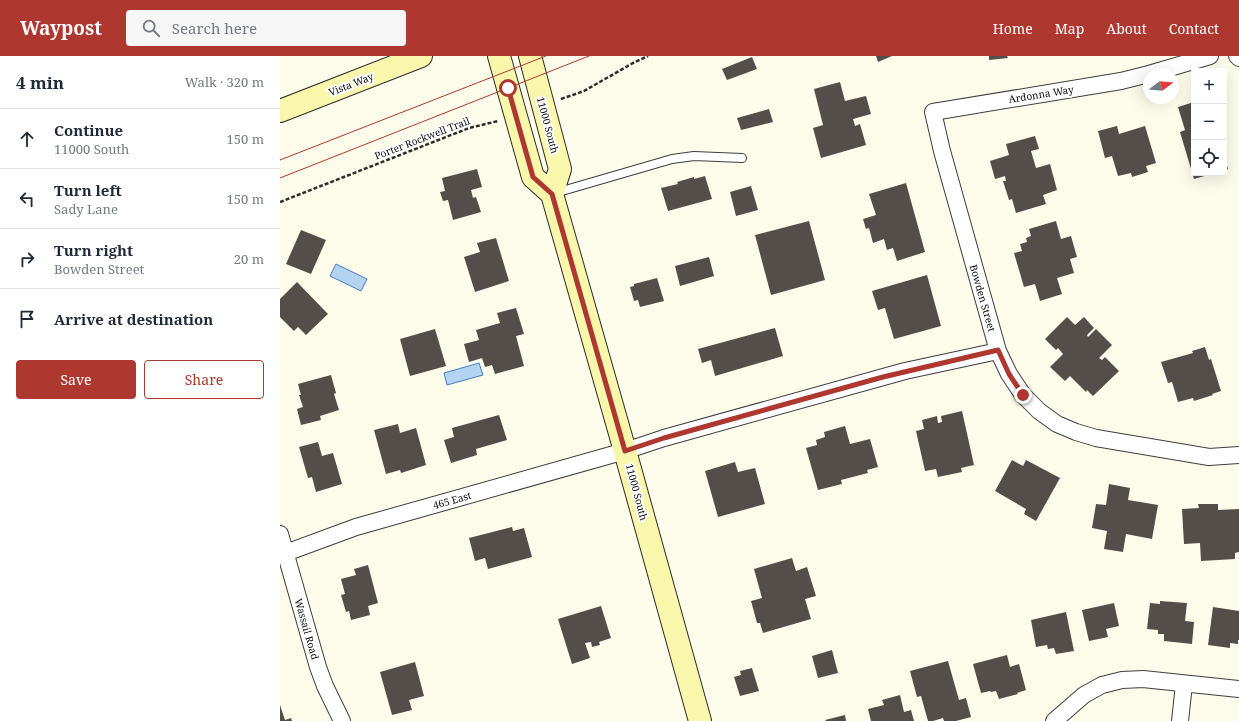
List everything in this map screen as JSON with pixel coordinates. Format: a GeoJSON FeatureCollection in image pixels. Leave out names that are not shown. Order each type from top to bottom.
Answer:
{"type":"FeatureCollection","features":[{"type":"Feature","properties":{"kind":"street","name":"Vista Way"},"geometry":{"type":"LineString","coordinates":[[280,111],[421,56]]}},
{"type":"Feature","properties":{"kind":"street"},"geometry":{"type":"LineString","coordinates":[[499,56],[533,177],[552,194]]}},
{"type":"Feature","properties":{"kind":"street","name":"11000 South"},"geometry":{"type":"LineString","coordinates":[[530,56],[560,170],[552,194],[700,721]]}},
{"type":"Feature","properties":{"kind":"street","name":"Ardonna Way"},"geometry":{"type":"LineString","coordinates":[[1169,68],[1210,56]]}},
{"type":"Feature","properties":{"kind":"street","name":"Ardonna Way"},"geometry":{"type":"LineString","coordinates":[[933,112],[1122,81],[1143,76]]}},
{"type":"Feature","properties":{"kind":"street","name":"Bowden Street"},"geometry":{"type":"LineString","coordinates":[[933,112],[942,151],[998,350],[1009,374],[1023,395],[1039,412],[1057,424],[1096,438],[1209,457],[1239,455]]}},
{"type":"Feature","properties":{"kind":"street","name":"465 East"},"geometry":{"type":"LineString","coordinates":[[283,553],[356,527],[625,451],[664,438],[883,377],[998,350]]}},
{"type":"Feature","properties":{"kind":"street","name":"Wassail Road"},"geometry":{"type":"LineString","coordinates":[[280,534],[283,553],[318,666],[325,686],[342,721]]}},
{"type":"Feature","properties":{"kind":"street"},"geometry":{"type":"LineString","coordinates":[[1056,720],[1084,696],[1102,685],[1122,680],[1142,679],[1239,689]]}},
{"type":"Feature","properties":{"kind":"street"},"geometry":{"type":"LineString","coordinates":[[1180,721],[1184,684]]}},
{"type":"Feature","properties":{"kind":"lane"},"geometry":{"type":"LineString","coordinates":[[552,194],[672,159],[694,156],[742,158]]}},
{"type":"Feature","properties":{"kind":"path"},"geometry":{"type":"LineString","coordinates":[[540,94],[556,90],[558,100],[584,91],[648,56]]}},
{"type":"Feature","properties":{"kind":"path","name":"Porter Rockwell Trail"},"geometry":{"type":"LineString","coordinates":[[280,202],[469,128],[501,120]]}},
{"type":"Feature","properties":{"kind":"water"},"geometry":{"type":"Polygon","coordinates":[[[336,264],[367,279],[361,291],[330,276],[336,264]]]}},
{"type":"Feature","properties":{"kind":"water"},"geometry":{"type":"Polygon","coordinates":[[[479,363],[483,375],[447,385],[444,373],[479,363]]]}},
{"type":"Feature","properties":{"kind":"building"},"geometry":{"type":"Polygon","coordinates":[[[876,56],[892,56],[878,62],[876,56]]]}},
{"type":"Feature","properties":{"kind":"building"},"geometry":{"type":"Polygon","coordinates":[[[989,56],[1007,56],[1008,58],[989,60],[989,56]]]}},
{"type":"Feature","properties":{"kind":"building"},"geometry":{"type":"Polygon","coordinates":[[[752,57],[757,69],[727,80],[722,69],[752,57]]]}},
{"type":"Feature","properties":{"kind":"building"},"geometry":{"type":"Polygon","coordinates":[[[840,82],[845,101],[866,96],[871,114],[853,119],[855,126],[860,124],[866,145],[821,158],[813,128],[823,125],[814,89],[840,82]]]}},
{"type":"Feature","properties":{"kind":"building"},"geometry":{"type":"Polygon","coordinates":[[[1191,103],[1191,169],[1180,132],[1185,130],[1178,107],[1191,103]]]}},
{"type":"Feature","properties":{"kind":"building"},"geometry":{"type":"Polygon","coordinates":[[[769,109],[773,122],[741,130],[737,118],[769,109]]]}},
{"type":"Feature","properties":{"kind":"building"},"geometry":{"type":"Polygon","coordinates":[[[1117,126],[1119,134],[1145,126],[1156,163],[1146,166],[1148,172],[1132,177],[1131,173],[1118,176],[1112,156],[1105,158],[1098,131],[1117,126]]]}},
{"type":"Feature","properties":{"kind":"building"},"geometry":{"type":"Polygon","coordinates":[[[1035,136],[1039,149],[1031,151],[1036,168],[1050,164],[1057,190],[1043,195],[1046,204],[1016,213],[1012,199],[1009,200],[1003,181],[1006,181],[1005,176],[995,179],[990,161],[1009,155],[1006,144],[1035,136]]]}},
{"type":"Feature","properties":{"kind":"building"},"geometry":{"type":"Polygon","coordinates":[[[477,169],[482,187],[471,190],[473,198],[476,197],[481,212],[453,220],[448,200],[443,201],[440,192],[445,191],[442,178],[477,169]]]}},
{"type":"Feature","properties":{"kind":"building"},"geometry":{"type":"Polygon","coordinates":[[[705,176],[712,199],[668,211],[661,188],[678,184],[677,182],[694,177],[694,179],[705,176]]]}},
{"type":"Feature","properties":{"kind":"building"},"geometry":{"type":"Polygon","coordinates":[[[1193,176],[1204,176],[1194,179],[1193,176]]]}},
{"type":"Feature","properties":{"kind":"building"},"geometry":{"type":"Polygon","coordinates":[[[906,183],[925,252],[897,261],[893,248],[887,250],[884,239],[873,243],[869,228],[866,229],[863,219],[876,215],[869,194],[906,183]]]}},
{"type":"Feature","properties":{"kind":"building"},"geometry":{"type":"Polygon","coordinates":[[[751,186],[758,210],[736,216],[730,192],[751,186]]]}},
{"type":"Feature","properties":{"kind":"building"},"geometry":{"type":"Polygon","coordinates":[[[809,221],[825,280],[771,295],[755,235],[809,221]]]}},
{"type":"Feature","properties":{"kind":"building"},"geometry":{"type":"Polygon","coordinates":[[[1056,221],[1061,239],[1071,236],[1077,257],[1070,259],[1074,273],[1057,278],[1062,294],[1040,301],[1035,284],[1024,287],[1014,253],[1022,251],[1020,244],[1027,242],[1026,238],[1031,236],[1029,229],[1056,221]]]}},
{"type":"Feature","properties":{"kind":"building"},"geometry":{"type":"Polygon","coordinates":[[[301,230],[326,240],[311,274],[286,264],[301,230]]]}},
{"type":"Feature","properties":{"kind":"building"},"geometry":{"type":"Polygon","coordinates":[[[496,238],[509,281],[475,292],[464,257],[480,252],[477,243],[496,238]]]}},
{"type":"Feature","properties":{"kind":"building"},"geometry":{"type":"Polygon","coordinates":[[[709,257],[714,276],[680,286],[675,266],[709,257]]]}},
{"type":"Feature","properties":{"kind":"building"},"geometry":{"type":"Polygon","coordinates":[[[927,275],[941,326],[894,339],[885,308],[878,310],[872,291],[927,275]]]}},
{"type":"Feature","properties":{"kind":"building"},"geometry":{"type":"Polygon","coordinates":[[[657,278],[664,301],[640,307],[638,300],[634,301],[630,287],[634,286],[634,284],[657,278]]]}},
{"type":"Feature","properties":{"kind":"building"},"geometry":{"type":"Polygon","coordinates":[[[297,282],[328,314],[306,335],[298,327],[294,331],[280,317],[280,299],[297,282]]]}},
{"type":"Feature","properties":{"kind":"building"},"geometry":{"type":"Polygon","coordinates":[[[516,308],[524,334],[516,336],[524,366],[495,374],[492,365],[485,367],[482,358],[469,362],[464,344],[479,340],[476,330],[500,323],[497,313],[516,308]]]}},
{"type":"Feature","properties":{"kind":"building"},"geometry":{"type":"Polygon","coordinates":[[[1067,317],[1075,325],[1084,317],[1094,328],[1087,335],[1088,337],[1096,329],[1112,345],[1099,358],[1102,360],[1105,357],[1119,371],[1093,396],[1087,390],[1086,392],[1070,376],[1065,381],[1050,367],[1063,354],[1058,348],[1056,350],[1045,339],[1067,317]]]}},
{"type":"Feature","properties":{"kind":"building"},"geometry":{"type":"Polygon","coordinates":[[[775,328],[783,356],[715,376],[711,360],[702,363],[698,349],[775,328]]]}},
{"type":"Feature","properties":{"kind":"building"},"geometry":{"type":"Polygon","coordinates":[[[435,329],[446,366],[410,376],[400,339],[435,329]]]}},
{"type":"Feature","properties":{"kind":"building"},"geometry":{"type":"Polygon","coordinates":[[[1205,347],[1209,360],[1211,359],[1221,391],[1194,401],[1193,398],[1178,402],[1172,382],[1168,383],[1161,362],[1193,353],[1192,351],[1205,347]]]}},
{"type":"Feature","properties":{"kind":"building"},"geometry":{"type":"Polygon","coordinates":[[[331,375],[336,393],[334,394],[339,410],[320,416],[321,420],[301,425],[297,409],[303,407],[299,395],[301,395],[298,384],[331,375]]]}},
{"type":"Feature","properties":{"kind":"building"},"geometry":{"type":"Polygon","coordinates":[[[962,411],[974,465],[961,468],[962,472],[938,477],[936,469],[925,471],[916,431],[924,429],[922,420],[937,416],[938,423],[942,422],[941,416],[962,411]]]}},
{"type":"Feature","properties":{"kind":"building"},"geometry":{"type":"Polygon","coordinates":[[[499,415],[507,440],[476,449],[477,455],[451,463],[444,440],[454,437],[452,428],[499,415]]]}},
{"type":"Feature","properties":{"kind":"building"},"geometry":{"type":"Polygon","coordinates":[[[398,424],[400,433],[416,428],[426,465],[401,473],[400,470],[386,474],[374,430],[398,424]]]}},
{"type":"Feature","properties":{"kind":"building"},"geometry":{"type":"Polygon","coordinates":[[[845,426],[850,444],[870,439],[878,467],[867,470],[868,473],[841,480],[842,484],[818,490],[806,448],[817,445],[816,440],[825,437],[824,432],[845,426]]]}},
{"type":"Feature","properties":{"kind":"building"},"geometry":{"type":"Polygon","coordinates":[[[318,442],[322,456],[333,453],[342,484],[316,492],[312,477],[308,478],[299,447],[318,442]]]}},
{"type":"Feature","properties":{"kind":"building"},"geometry":{"type":"Polygon","coordinates":[[[1012,460],[1023,466],[1026,460],[1060,478],[1036,521],[1024,514],[1026,509],[995,491],[1012,460]]]}},
{"type":"Feature","properties":{"kind":"building"},"geometry":{"type":"Polygon","coordinates":[[[735,462],[738,472],[755,468],[765,504],[718,517],[705,471],[735,462]]]}},
{"type":"Feature","properties":{"kind":"building"},"geometry":{"type":"Polygon","coordinates":[[[1109,484],[1130,488],[1128,500],[1158,505],[1152,539],[1126,534],[1123,552],[1104,549],[1107,531],[1092,528],[1096,504],[1106,505],[1109,484]]]}},
{"type":"Feature","properties":{"kind":"building"},"geometry":{"type":"Polygon","coordinates":[[[1198,504],[1218,504],[1218,510],[1239,509],[1239,552],[1235,553],[1235,559],[1201,561],[1200,543],[1184,544],[1182,509],[1199,508],[1198,504]]]}},
{"type":"Feature","properties":{"kind":"building"},"geometry":{"type":"Polygon","coordinates":[[[512,527],[513,531],[524,528],[532,557],[488,569],[485,558],[475,561],[469,538],[512,527]]]}},
{"type":"Feature","properties":{"kind":"building"},"geometry":{"type":"Polygon","coordinates":[[[792,558],[796,571],[807,567],[816,596],[805,599],[811,619],[763,633],[760,623],[757,623],[751,601],[762,598],[754,569],[792,558]]]}},
{"type":"Feature","properties":{"kind":"building"},"geometry":{"type":"Polygon","coordinates":[[[368,565],[378,603],[368,606],[370,615],[351,620],[349,611],[346,612],[341,595],[345,594],[341,579],[356,575],[354,569],[368,565]]]}},
{"type":"Feature","properties":{"kind":"building"},"geometry":{"type":"Polygon","coordinates":[[[1160,601],[1187,603],[1185,621],[1194,622],[1192,644],[1164,641],[1164,634],[1158,634],[1158,630],[1147,629],[1150,603],[1160,604],[1160,601]]]}},
{"type":"Feature","properties":{"kind":"building"},"geometry":{"type":"Polygon","coordinates":[[[1114,603],[1119,626],[1106,629],[1108,637],[1089,641],[1082,610],[1114,603]]]}},
{"type":"Feature","properties":{"kind":"building"},"geometry":{"type":"Polygon","coordinates":[[[601,606],[611,638],[599,642],[600,645],[592,647],[591,642],[585,643],[590,658],[572,664],[558,619],[601,606]]]}},
{"type":"Feature","properties":{"kind":"building"},"geometry":{"type":"Polygon","coordinates":[[[1213,607],[1239,611],[1238,644],[1230,643],[1230,648],[1208,645],[1213,607]]]}},
{"type":"Feature","properties":{"kind":"building"},"geometry":{"type":"Polygon","coordinates":[[[1066,612],[1074,651],[1056,654],[1054,648],[1048,649],[1047,645],[1036,647],[1031,620],[1066,612]]]}},
{"type":"Feature","properties":{"kind":"building"},"geometry":{"type":"Polygon","coordinates":[[[832,650],[838,673],[818,678],[812,656],[832,650]]]}},
{"type":"Feature","properties":{"kind":"building"},"geometry":{"type":"Polygon","coordinates":[[[1007,655],[1010,667],[1019,664],[1026,690],[1017,693],[1018,694],[999,699],[996,691],[981,693],[973,664],[1007,655]]]}},
{"type":"Feature","properties":{"kind":"building"},"geometry":{"type":"Polygon","coordinates":[[[948,661],[959,700],[966,698],[971,717],[956,721],[944,721],[943,718],[928,721],[921,696],[917,697],[910,671],[948,661]]]}},
{"type":"Feature","properties":{"kind":"building"},"geometry":{"type":"Polygon","coordinates":[[[415,662],[424,696],[409,700],[412,710],[392,715],[380,672],[415,662]]]}},
{"type":"Feature","properties":{"kind":"building"},"geometry":{"type":"Polygon","coordinates":[[[752,668],[759,691],[740,696],[734,677],[741,675],[740,671],[752,668]]]}},
{"type":"Feature","properties":{"kind":"building"},"geometry":{"type":"Polygon","coordinates":[[[900,695],[904,712],[911,710],[914,721],[871,721],[868,709],[884,705],[882,700],[900,695]]]}},
{"type":"Feature","properties":{"kind":"building"},"geometry":{"type":"Polygon","coordinates":[[[280,705],[285,720],[291,718],[292,721],[280,721],[280,705]]]}},
{"type":"Feature","properties":{"kind":"building"},"geometry":{"type":"Polygon","coordinates":[[[845,715],[846,721],[825,720],[845,715]]]}},
{"type":"Feature","properties":{"kind":"tram line"},"geometry":{"type":"LineString","coordinates":[[280,160],[546,56]]}},
{"type":"Feature","properties":{"kind":"tram line"},"geometry":{"type":"LineString","coordinates":[[280,178],[589,56]]}},
{"type":"Feature","properties":{"kind":"route"},"geometry":{"type":"LineString","coordinates":[[508,88],[533,177],[552,194],[625,451],[664,438],[905,371],[998,350],[1009,374],[1023,395]]}}]}
